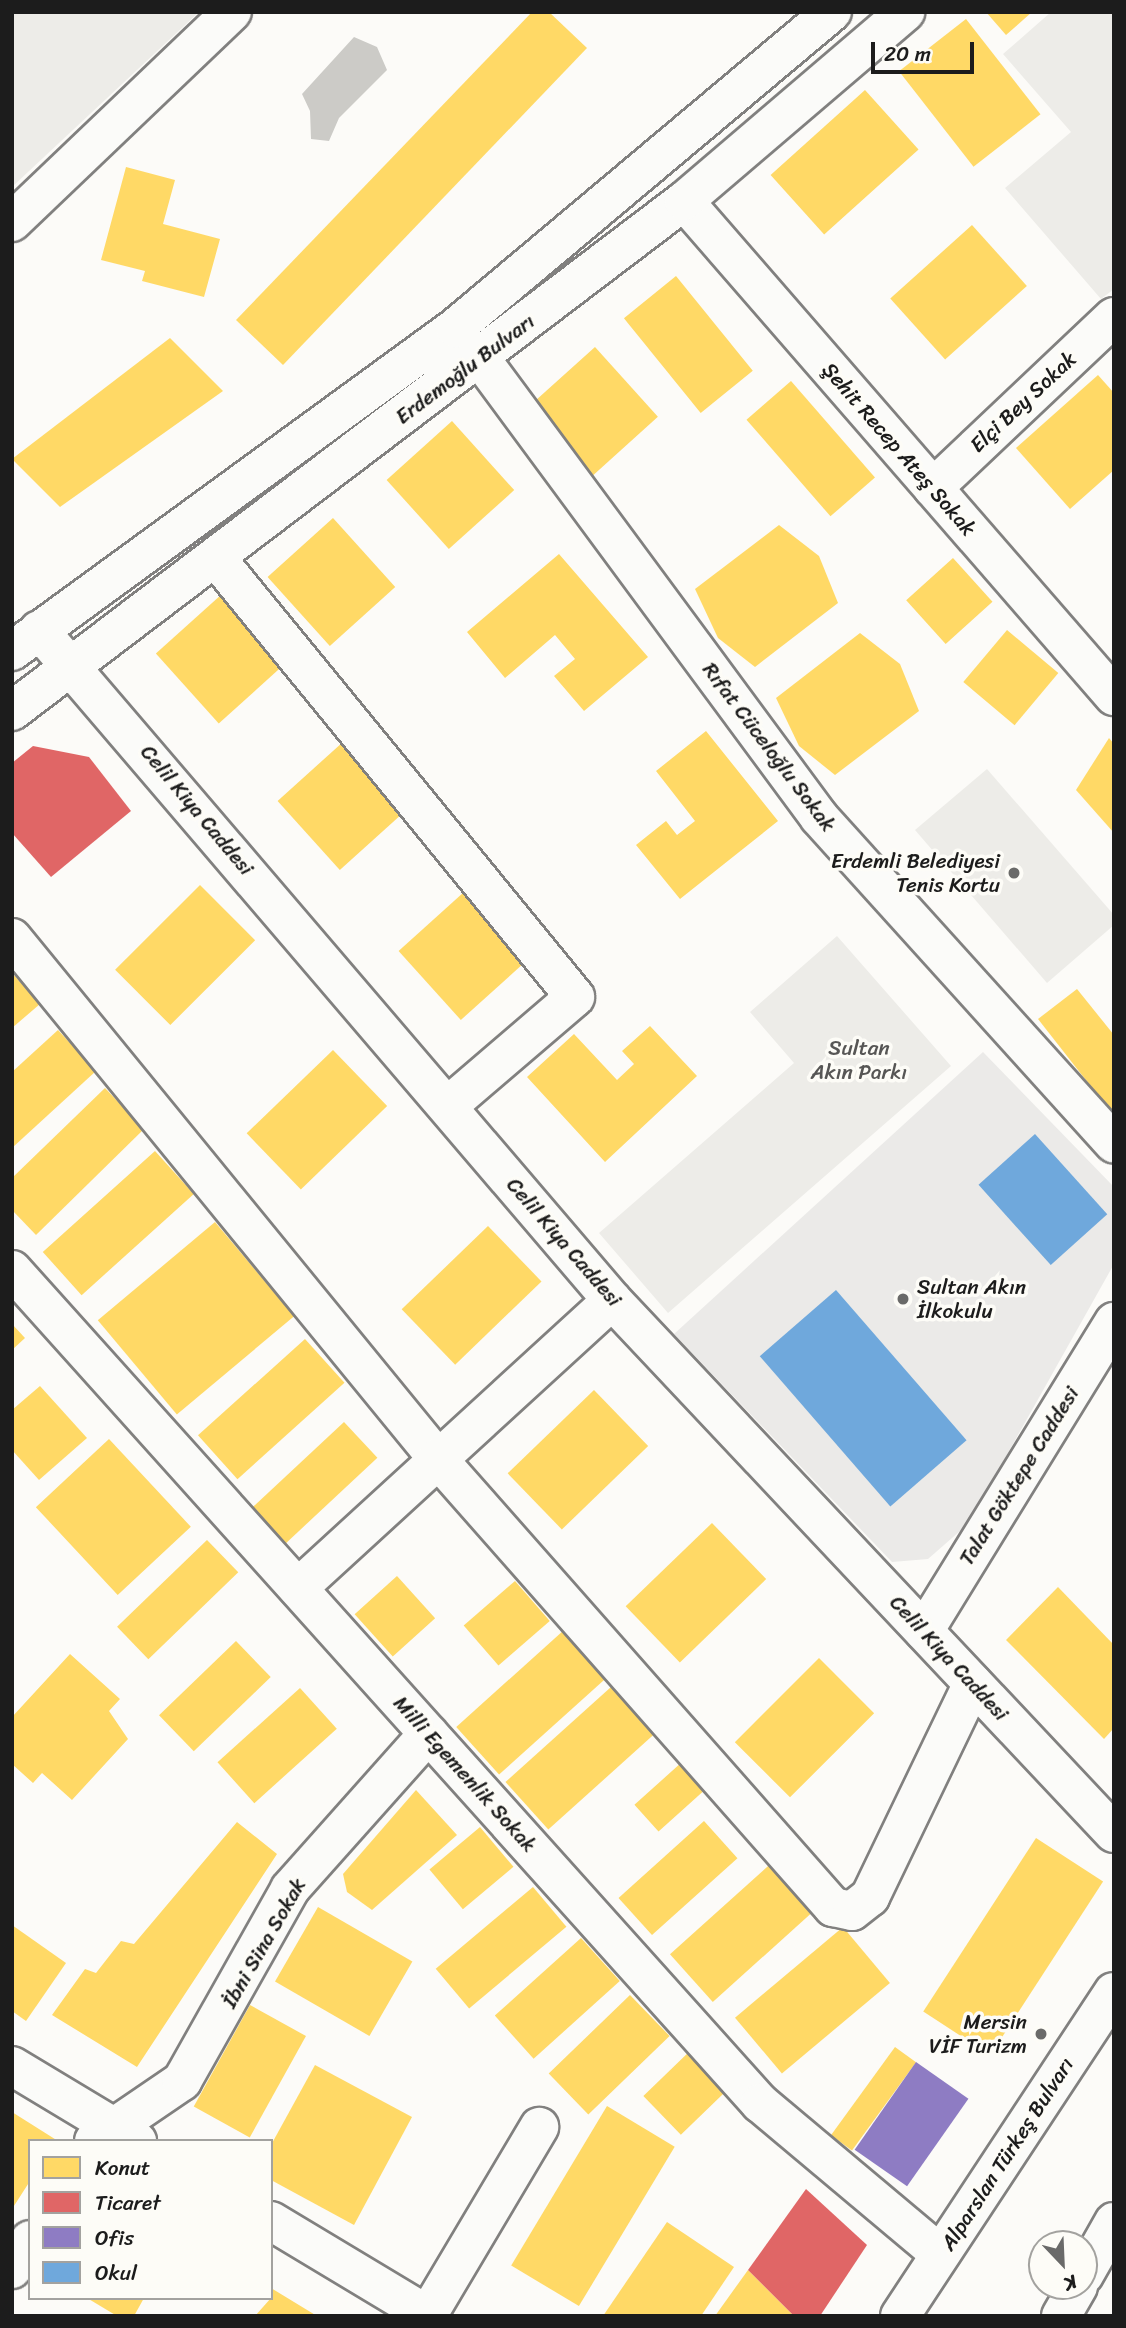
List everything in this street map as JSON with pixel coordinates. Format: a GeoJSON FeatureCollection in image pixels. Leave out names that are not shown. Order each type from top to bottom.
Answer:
{"type":"FeatureCollection","features":[{"type":"Feature","properties":{"kind":"main road"},"geometry":{"type":"LineString","coordinates":[[12,222],[233,12]]}},
{"type":"Feature","properties":{"kind":"main road","name":"Erdemoğlu Bulvarı"},"geometry":{"type":"LineString","coordinates":[[26,640],[455,328],[832,12]]}},
{"type":"Feature","properties":{"kind":"main road","name":"Erdemoğlu Bulvarı"},"geometry":{"type":"LineString","coordinates":[[12,711],[684,201],[905,12]]}},
{"type":"Feature","properties":{"kind":"main road","name":"Şehit Recep Ateş Sokak"},"geometry":{"type":"LineString","coordinates":[[684,201],[1114,696]]}},
{"type":"Feature","properties":{"kind":"main road","name":"Elçi Bey Sokak"},"geometry":{"type":"LineString","coordinates":[[933,488],[1114,317]]}},
{"type":"Feature","properties":{"kind":"main road","name":"Rıfat Cüceloğlu Sokak"},"geometry":{"type":"LineString","coordinates":[[480,358],[819,817],[1114,1144]]}},
{"type":"Feature","properties":{"kind":"main road"},"geometry":{"type":"LineString","coordinates":[[216,558],[575,997],[448,1106]]}},
{"type":"Feature","properties":{"kind":"main road","name":"Celil Kiya Caddesi"},"geometry":{"type":"LineString","coordinates":[[26,640],[71,664],[612,1300],[1114,1832]]}},
{"type":"Feature","properties":{"kind":"main road"},"geometry":{"type":"LineString","coordinates":[[12,938],[437,1458],[834,1907],[852,1911],[870,1897],[973,1683]]}},
{"type":"Feature","properties":{"kind":"main road","name":"Milli Egemenlik Sokak"},"geometry":{"type":"LineString","coordinates":[[12,1270],[760,2103],[940,2254]]}},
{"type":"Feature","properties":{"kind":"main road"},"geometry":{"type":"LineString","coordinates":[[298,1588],[612,1300]]}},
{"type":"Feature","properties":{"kind":"main road","name":"Talat Göktepe Caddesi"},"geometry":{"type":"LineString","coordinates":[[924,1631],[1114,1322]]}},
{"type":"Feature","properties":{"kind":"main road","name":"İbni Sina Sokak"},"geometry":{"type":"LineString","coordinates":[[114,2135],[182,2081],[290,1889],[428,1734]]}},
{"type":"Feature","properties":{"kind":"main road","name":"Alparslan Türkeş Bulvarı"},"geometry":{"type":"LineString","coordinates":[[900,2316],[1114,1992]]}},
{"type":"Feature","properties":{"kind":"main road"},"geometry":{"type":"LineString","coordinates":[[12,2066],[114,2135]]}},
{"type":"Feature","properties":{"kind":"main road"},"geometry":{"type":"LineString","coordinates":[[273,2222],[428,2316],[539,2127]]}},
{"type":"Feature","properties":{"kind":"main road"},"geometry":{"type":"LineString","coordinates":[[1098,2250],[1114,2222]]}},
{"type":"Feature","properties":{"kind":"main road"},"geometry":{"type":"LineString","coordinates":[[12,2269],[28,2243]]}},
{"type":"Feature","properties":{"kind":"main road"},"geometry":{"type":"LineString","coordinates":[[1061,2316],[1070,2300]]}},
{"type":"Feature","properties":{"kind":"shaded area"},"geometry":{"type":"Polygon","coordinates":[[[354,37],[377,47],[387,70],[339,118],[329,141],[311,139],[310,111],[302,94],[354,37]]]}},
{"type":"Feature","properties":{"kind":"shaded area","name":"Sultan Akın İlkokulu"},"geometry":{"type":"Polygon","coordinates":[[[983,1052],[1114,1187],[1114,1264],[968,1524],[928,1559],[892,1562],[674,1334],[983,1052]]]}},
{"type":"Feature","properties":{"kind":"green space"},"geometry":{"type":"Polygon","coordinates":[[[12,12],[199,12],[12,187],[12,12]]]}},
{"type":"Feature","properties":{"kind":"green space"},"geometry":{"type":"Polygon","coordinates":[[[1051,12],[1114,12],[1114,289],[1101,299],[1005,188],[1071,132],[1003,54],[1051,12]]]}},
{"type":"Feature","properties":{"kind":"green space","name":"Erdemli Belediyesi Tenis Kortu"},"geometry":{"type":"Polygon","coordinates":[[[987,769],[1114,915],[1114,925],[1047,983],[915,830],[987,769]]]}},
{"type":"Feature","properties":{"kind":"green space","name":"Sultan Akın Parkı"},"geometry":{"type":"Polygon","coordinates":[[[837,936],[951,1066],[668,1313],[599,1233],[794,1063],[750,1012],[837,936]]]}},
{"type":"Feature","properties":{"kind":"building: Konut"},"geometry":{"type":"Polygon","coordinates":[[[532,12],[549,12],[587,48],[283,365],[236,320],[532,12]]]}},
{"type":"Feature","properties":{"kind":"building: Konut"},"geometry":{"type":"Polygon","coordinates":[[[986,12],[1032,12],[1006,35],[986,12]]]}},
{"type":"Feature","properties":{"kind":"building: Konut"},"geometry":{"type":"Polygon","coordinates":[[[966,19],[1040,114],[974,167],[899,71],[966,19]]]}},
{"type":"Feature","properties":{"kind":"building: Konut"},"geometry":{"type":"Polygon","coordinates":[[[865,90],[919,149],[824,234],[771,175],[865,90]]]}},
{"type":"Feature","properties":{"kind":"building: Konut"},"geometry":{"type":"Polygon","coordinates":[[[126,167],[175,180],[163,224],[220,239],[204,297],[142,281],[145,271],[101,260],[126,167]]]}},
{"type":"Feature","properties":{"kind":"building: Konut"},"geometry":{"type":"Polygon","coordinates":[[[972,225],[1027,286],[945,360],[890,299],[972,225]]]}},
{"type":"Feature","properties":{"kind":"building: Konut"},"geometry":{"type":"Polygon","coordinates":[[[676,276],[753,371],[701,413],[624,318],[676,276]]]}},
{"type":"Feature","properties":{"kind":"building: Konut"},"geometry":{"type":"Polygon","coordinates":[[[170,338],[223,391],[60,507],[12,459],[170,338]]]}},
{"type":"Feature","properties":{"kind":"building: Konut"},"geometry":{"type":"Polygon","coordinates":[[[595,347],[658,417],[592,476],[529,407],[595,347]]]}},
{"type":"Feature","properties":{"kind":"building: Konut"},"geometry":{"type":"Polygon","coordinates":[[[1098,375],[1114,393],[1114,470],[1070,509],[1016,448],[1098,375]]]}},
{"type":"Feature","properties":{"kind":"building: Konut"},"geometry":{"type":"Polygon","coordinates":[[[791,381],[875,478],[830,516],[746,420],[791,381]]]}},
{"type":"Feature","properties":{"kind":"building: Konut"},"geometry":{"type":"Polygon","coordinates":[[[452,421],[514,490],[449,549],[387,480],[452,421]]]}},
{"type":"Feature","properties":{"kind":"building: Konut"},"geometry":{"type":"Polygon","coordinates":[[[333,518],[395,587],[330,646],[268,577],[333,518]]]}},
{"type":"Feature","properties":{"kind":"building: Konut"},"geometry":{"type":"Polygon","coordinates":[[[779,525],[819,556],[838,603],[755,667],[718,638],[695,589],[779,525]]]}},
{"type":"Feature","properties":{"kind":"building: Konut"},"geometry":{"type":"Polygon","coordinates":[[[559,554],[648,657],[584,711],[554,676],[575,659],[555,635],[505,678],[467,632],[559,554]]]}},
{"type":"Feature","properties":{"kind":"building: Konut"},"geometry":{"type":"Polygon","coordinates":[[[953,558],[992,602],[946,644],[906,600],[953,558]]]}},
{"type":"Feature","properties":{"kind":"building: Konut"},"geometry":{"type":"Polygon","coordinates":[[[222,594],[285,664],[219,723],[156,654],[222,594]]]}},
{"type":"Feature","properties":{"kind":"building: Konut"},"geometry":{"type":"Polygon","coordinates":[[[1007,630],[1058,673],[1015,725],[963,682],[1007,630]]]}},
{"type":"Feature","properties":{"kind":"building: Konut"},"geometry":{"type":"Polygon","coordinates":[[[860,633],[900,664],[919,711],[835,775],[799,746],[776,698],[860,633]]]}},
{"type":"Feature","properties":{"kind":"building: Konut"},"geometry":{"type":"Polygon","coordinates":[[[706,731],[778,821],[680,899],[636,845],[666,821],[677,835],[695,821],[656,771],[706,731]]]}},
{"type":"Feature","properties":{"kind":"building: Konut"},"geometry":{"type":"Polygon","coordinates":[[[1109,738],[1114,744],[1114,833],[1076,790],[1109,738]]]}},
{"type":"Feature","properties":{"kind":"building: Konut"},"geometry":{"type":"Polygon","coordinates":[[[343,742],[405,811],[340,870],[278,801],[343,742]]]}},
{"type":"Feature","properties":{"kind":"building: Konut"},"geometry":{"type":"Polygon","coordinates":[[[200,885],[255,940],[170,1025],[115,970],[200,885]]]}},
{"type":"Feature","properties":{"kind":"building: Konut"},"geometry":{"type":"Polygon","coordinates":[[[464,892],[526,961],[461,1020],[399,951],[464,892]]]}},
{"type":"Feature","properties":{"kind":"building: Konut"},"geometry":{"type":"Polygon","coordinates":[[[12,973],[40,1004],[12,1028],[12,973]]]}},
{"type":"Feature","properties":{"kind":"building: Konut"},"geometry":{"type":"Polygon","coordinates":[[[1077,989],[1114,1035],[1114,1116],[1038,1019],[1077,989]]]}},
{"type":"Feature","properties":{"kind":"building: Konut"},"geometry":{"type":"Polygon","coordinates":[[[650,1026],[697,1076],[605,1162],[527,1077],[574,1034],[617,1080],[634,1064],[622,1051],[650,1026]]]}},
{"type":"Feature","properties":{"kind":"building: Konut"},"geometry":{"type":"Polygon","coordinates":[[[58,1030],[96,1071],[12,1148],[12,1072],[58,1030]]]}},
{"type":"Feature","properties":{"kind":"building: Konut"},"geometry":{"type":"Polygon","coordinates":[[[333,1050],[387,1106],[301,1189],[247,1133],[333,1050]]]}},
{"type":"Feature","properties":{"kind":"building: Konut"},"geometry":{"type":"Polygon","coordinates":[[[105,1088],[144,1129],[36,1235],[12,1210],[12,1178],[105,1088]]]}},
{"type":"Feature","properties":{"kind":"building: Konut"},"geometry":{"type":"Polygon","coordinates":[[[155,1151],[194,1194],[82,1295],[43,1252],[155,1151]]]}},
{"type":"Feature","properties":{"kind":"building: Konut"},"geometry":{"type":"Polygon","coordinates":[[[215,1222],[294,1316],[177,1415],[98,1320],[215,1222]]]}},
{"type":"Feature","properties":{"kind":"building: Konut"},"geometry":{"type":"Polygon","coordinates":[[[488,1226],[541,1281],[455,1365],[402,1309],[488,1226]]]}},
{"type":"Feature","properties":{"kind":"building: Konut"},"geometry":{"type":"Polygon","coordinates":[[[12,1324],[25,1338],[12,1350],[12,1324]]]}},
{"type":"Feature","properties":{"kind":"building: Konut"},"geometry":{"type":"Polygon","coordinates":[[[305,1339],[344,1383],[237,1479],[198,1435],[305,1339]]]}},
{"type":"Feature","properties":{"kind":"building: Konut"},"geometry":{"type":"Polygon","coordinates":[[[40,1386],[87,1438],[39,1480],[12,1450],[12,1410],[40,1386]]]}},
{"type":"Feature","properties":{"kind":"building: Konut"},"geometry":{"type":"Polygon","coordinates":[[[594,1390],[648,1446],[562,1529],[508,1473],[594,1390]]]}},
{"type":"Feature","properties":{"kind":"building: Konut"},"geometry":{"type":"Polygon","coordinates":[[[344,1422],[377,1458],[279,1550],[245,1514],[344,1422]]]}},
{"type":"Feature","properties":{"kind":"building: Konut"},"geometry":{"type":"Polygon","coordinates":[[[109,1439],[191,1527],[118,1595],[36,1507],[109,1439]]]}},
{"type":"Feature","properties":{"kind":"building: Konut"},"geometry":{"type":"Polygon","coordinates":[[[712,1523],[766,1579],[680,1662],[626,1606],[712,1523]]]}},
{"type":"Feature","properties":{"kind":"building: Konut"},"geometry":{"type":"Polygon","coordinates":[[[207,1540],[238,1572],[148,1659],[117,1627],[207,1540]]]}},
{"type":"Feature","properties":{"kind":"building: Konut"},"geometry":{"type":"Polygon","coordinates":[[[397,1576],[435,1618],[393,1656],[355,1614],[397,1576]]]}},
{"type":"Feature","properties":{"kind":"building: Konut"},"geometry":{"type":"Polygon","coordinates":[[[515,1581],[550,1621],[498,1666],[464,1626],[515,1581]]]}},
{"type":"Feature","properties":{"kind":"building: Konut"},"geometry":{"type":"Polygon","coordinates":[[[1058,1587],[1114,1645],[1114,1728],[1104,1739],[1006,1640],[1058,1587]]]}},
{"type":"Feature","properties":{"kind":"building: Konut"},"geometry":{"type":"Polygon","coordinates":[[[564,1630],[607,1678],[499,1775],[456,1727],[564,1630]]]}},
{"type":"Feature","properties":{"kind":"building: Konut"},"geometry":{"type":"Polygon","coordinates":[[[236,1641],[271,1677],[194,1751],[159,1715],[236,1641]]]}},
{"type":"Feature","properties":{"kind":"building: Konut"},"geometry":{"type":"Polygon","coordinates":[[[70,1654],[120,1699],[109,1711],[128,1739],[72,1800],[42,1773],[33,1783],[12,1764],[12,1717],[70,1654]]]}},
{"type":"Feature","properties":{"kind":"building: Konut"},"geometry":{"type":"Polygon","coordinates":[[[819,1658],[874,1713],[790,1797],[735,1742],[819,1658]]]}},
{"type":"Feature","properties":{"kind":"building: Konut"},"geometry":{"type":"Polygon","coordinates":[[[611,1687],[654,1735],[548,1830],[505,1782],[611,1687]]]}},
{"type":"Feature","properties":{"kind":"building: Konut"},"geometry":{"type":"Polygon","coordinates":[[[300,1688],[337,1729],[254,1803],[218,1762],[300,1688]]]}},
{"type":"Feature","properties":{"kind":"building: Konut"},"geometry":{"type":"Polygon","coordinates":[[[682,1762],[706,1789],[659,1832],[634,1805],[682,1762]]]}},
{"type":"Feature","properties":{"kind":"building: Konut"},"geometry":{"type":"Polygon","coordinates":[[[416,1790],[457,1835],[372,1910],[347,1892],[343,1874],[416,1790]]]}},
{"type":"Feature","properties":{"kind":"building: Konut"},"geometry":{"type":"Polygon","coordinates":[[[704,1821],[737,1858],[652,1935],[619,1898],[704,1821]]]}},
{"type":"Feature","properties":{"kind":"building: Konut"},"geometry":{"type":"Polygon","coordinates":[[[237,1822],[277,1854],[137,2067],[52,2015],[85,1969],[96,1973],[121,1941],[134,1944],[237,1822]]]}},
{"type":"Feature","properties":{"kind":"building: Konut"},"geometry":{"type":"Polygon","coordinates":[[[480,1827],[513,1867],[463,1909],[429,1869],[480,1827]]]}},
{"type":"Feature","properties":{"kind":"building: Konut"},"geometry":{"type":"Polygon","coordinates":[[[1036,1838],[1103,1882],[990,2055],[923,2012],[1036,1838]]]}},
{"type":"Feature","properties":{"kind":"building: Konut"},"geometry":{"type":"Polygon","coordinates":[[[777,1858],[820,1906],[713,2002],[670,1954],[777,1858]]]}},
{"type":"Feature","properties":{"kind":"building: Konut"},"geometry":{"type":"Polygon","coordinates":[[[533,1887],[566,1927],[469,2008],[436,1969],[533,1887]]]}},
{"type":"Feature","properties":{"kind":"building: Konut"},"geometry":{"type":"Polygon","coordinates":[[[318,1907],[412,1962],[369,2036],[275,1981],[318,1907]]]}},
{"type":"Feature","properties":{"kind":"building: Konut"},"geometry":{"type":"Polygon","coordinates":[[[12,1925],[66,1963],[26,2021],[12,2011],[12,1925]]]}},
{"type":"Feature","properties":{"kind":"building: Konut"},"geometry":{"type":"Polygon","coordinates":[[[843,1927],[890,1983],[782,2074],[735,2018],[843,1927]]]}},
{"type":"Feature","properties":{"kind":"building: Konut"},"geometry":{"type":"Polygon","coordinates":[[[581,1938],[620,1981],[534,2059],[495,2016],[581,1938]]]}},
{"type":"Feature","properties":{"kind":"building: Konut"},"geometry":{"type":"Polygon","coordinates":[[[630,1995],[670,2036],[588,2114],[549,2073],[630,1995]]]}},
{"type":"Feature","properties":{"kind":"building: Konut"},"geometry":{"type":"Polygon","coordinates":[[[250,2005],[306,2036],[250,2137],[194,2106],[250,2005]]]}},
{"type":"Feature","properties":{"kind":"building: Konut"},"geometry":{"type":"Polygon","coordinates":[[[895,2047],[916,2062],[852,2150],[831,2135],[895,2047]]]}},
{"type":"Feature","properties":{"kind":"building: Konut"},"geometry":{"type":"Polygon","coordinates":[[[693,2048],[731,2087],[681,2135],[643,2096],[693,2048]]]}},
{"type":"Feature","properties":{"kind":"building: Konut"},"geometry":{"type":"Polygon","coordinates":[[[315,2065],[412,2117],[354,2225],[273,2181],[273,2141],[315,2065]]]}},
{"type":"Feature","properties":{"kind":"building: Konut"},"geometry":{"type":"Polygon","coordinates":[[[607,2106],[675,2147],[579,2306],[511,2265],[607,2106]]]}},
{"type":"Feature","properties":{"kind":"building: Konut"},"geometry":{"type":"Polygon","coordinates":[[[12,2112],[55,2139],[28,2139],[28,2184],[12,2209],[12,2112]]]}},
{"type":"Feature","properties":{"kind":"building: Konut"},"geometry":{"type":"Polygon","coordinates":[[[667,2222],[734,2267],[701,2316],[603,2316],[667,2222]]]}},
{"type":"Feature","properties":{"kind":"building: Konut"},"geometry":{"type":"Polygon","coordinates":[[[748,2270],[794,2316],[715,2316],[748,2270]]]}},
{"type":"Feature","properties":{"kind":"building: Konut"},"geometry":{"type":"Polygon","coordinates":[[[273,2289],[317,2316],[255,2316],[269,2300],[273,2300],[273,2289]]]}},
{"type":"Feature","properties":{"kind":"building: Konut"},"geometry":{"type":"Polygon","coordinates":[[[90,2300],[143,2300],[134,2316],[117,2316],[90,2300]]]}},
{"type":"Feature","properties":{"kind":"building: Ticaret"},"geometry":{"type":"Polygon","coordinates":[[[33,746],[89,757],[131,811],[51,877],[12,833],[12,763],[33,746]]]}},
{"type":"Feature","properties":{"kind":"building: Ticaret"},"geometry":{"type":"Polygon","coordinates":[[[806,2189],[867,2245],[820,2316],[794,2316],[748,2270],[806,2189]]]}},
{"type":"Feature","properties":{"kind":"building: Ofis"},"geometry":{"type":"Polygon","coordinates":[[[916,2062],[968,2099],[907,2186],[855,2150],[916,2062]]]}},
{"type":"Feature","properties":{"kind":"building: Okul"},"geometry":{"type":"Polygon","coordinates":[[[1035,1134],[1107,1214],[1051,1265],[979,1185],[1035,1134]]]}},
{"type":"Feature","properties":{"kind":"building: Okul"},"geometry":{"type":"Polygon","coordinates":[[[836,1290],[967,1440],[890,1506],[760,1356],[836,1290]]]}},
{"type":"Feature","properties":{"kind":"place","name":"Erdemli Belediyesi Tenis Kortu"},"geometry":{"type":"Point","coordinates":[1014,873]}},
{"type":"Feature","properties":{"kind":"place","name":"Sultan Akın İlkokulu"},"geometry":{"type":"Point","coordinates":[903,1299]}},
{"type":"Feature","properties":{"kind":"place","name":"Mersin VİF Turizm"},"geometry":{"type":"Point","coordinates":[1041,2034]}}]}
